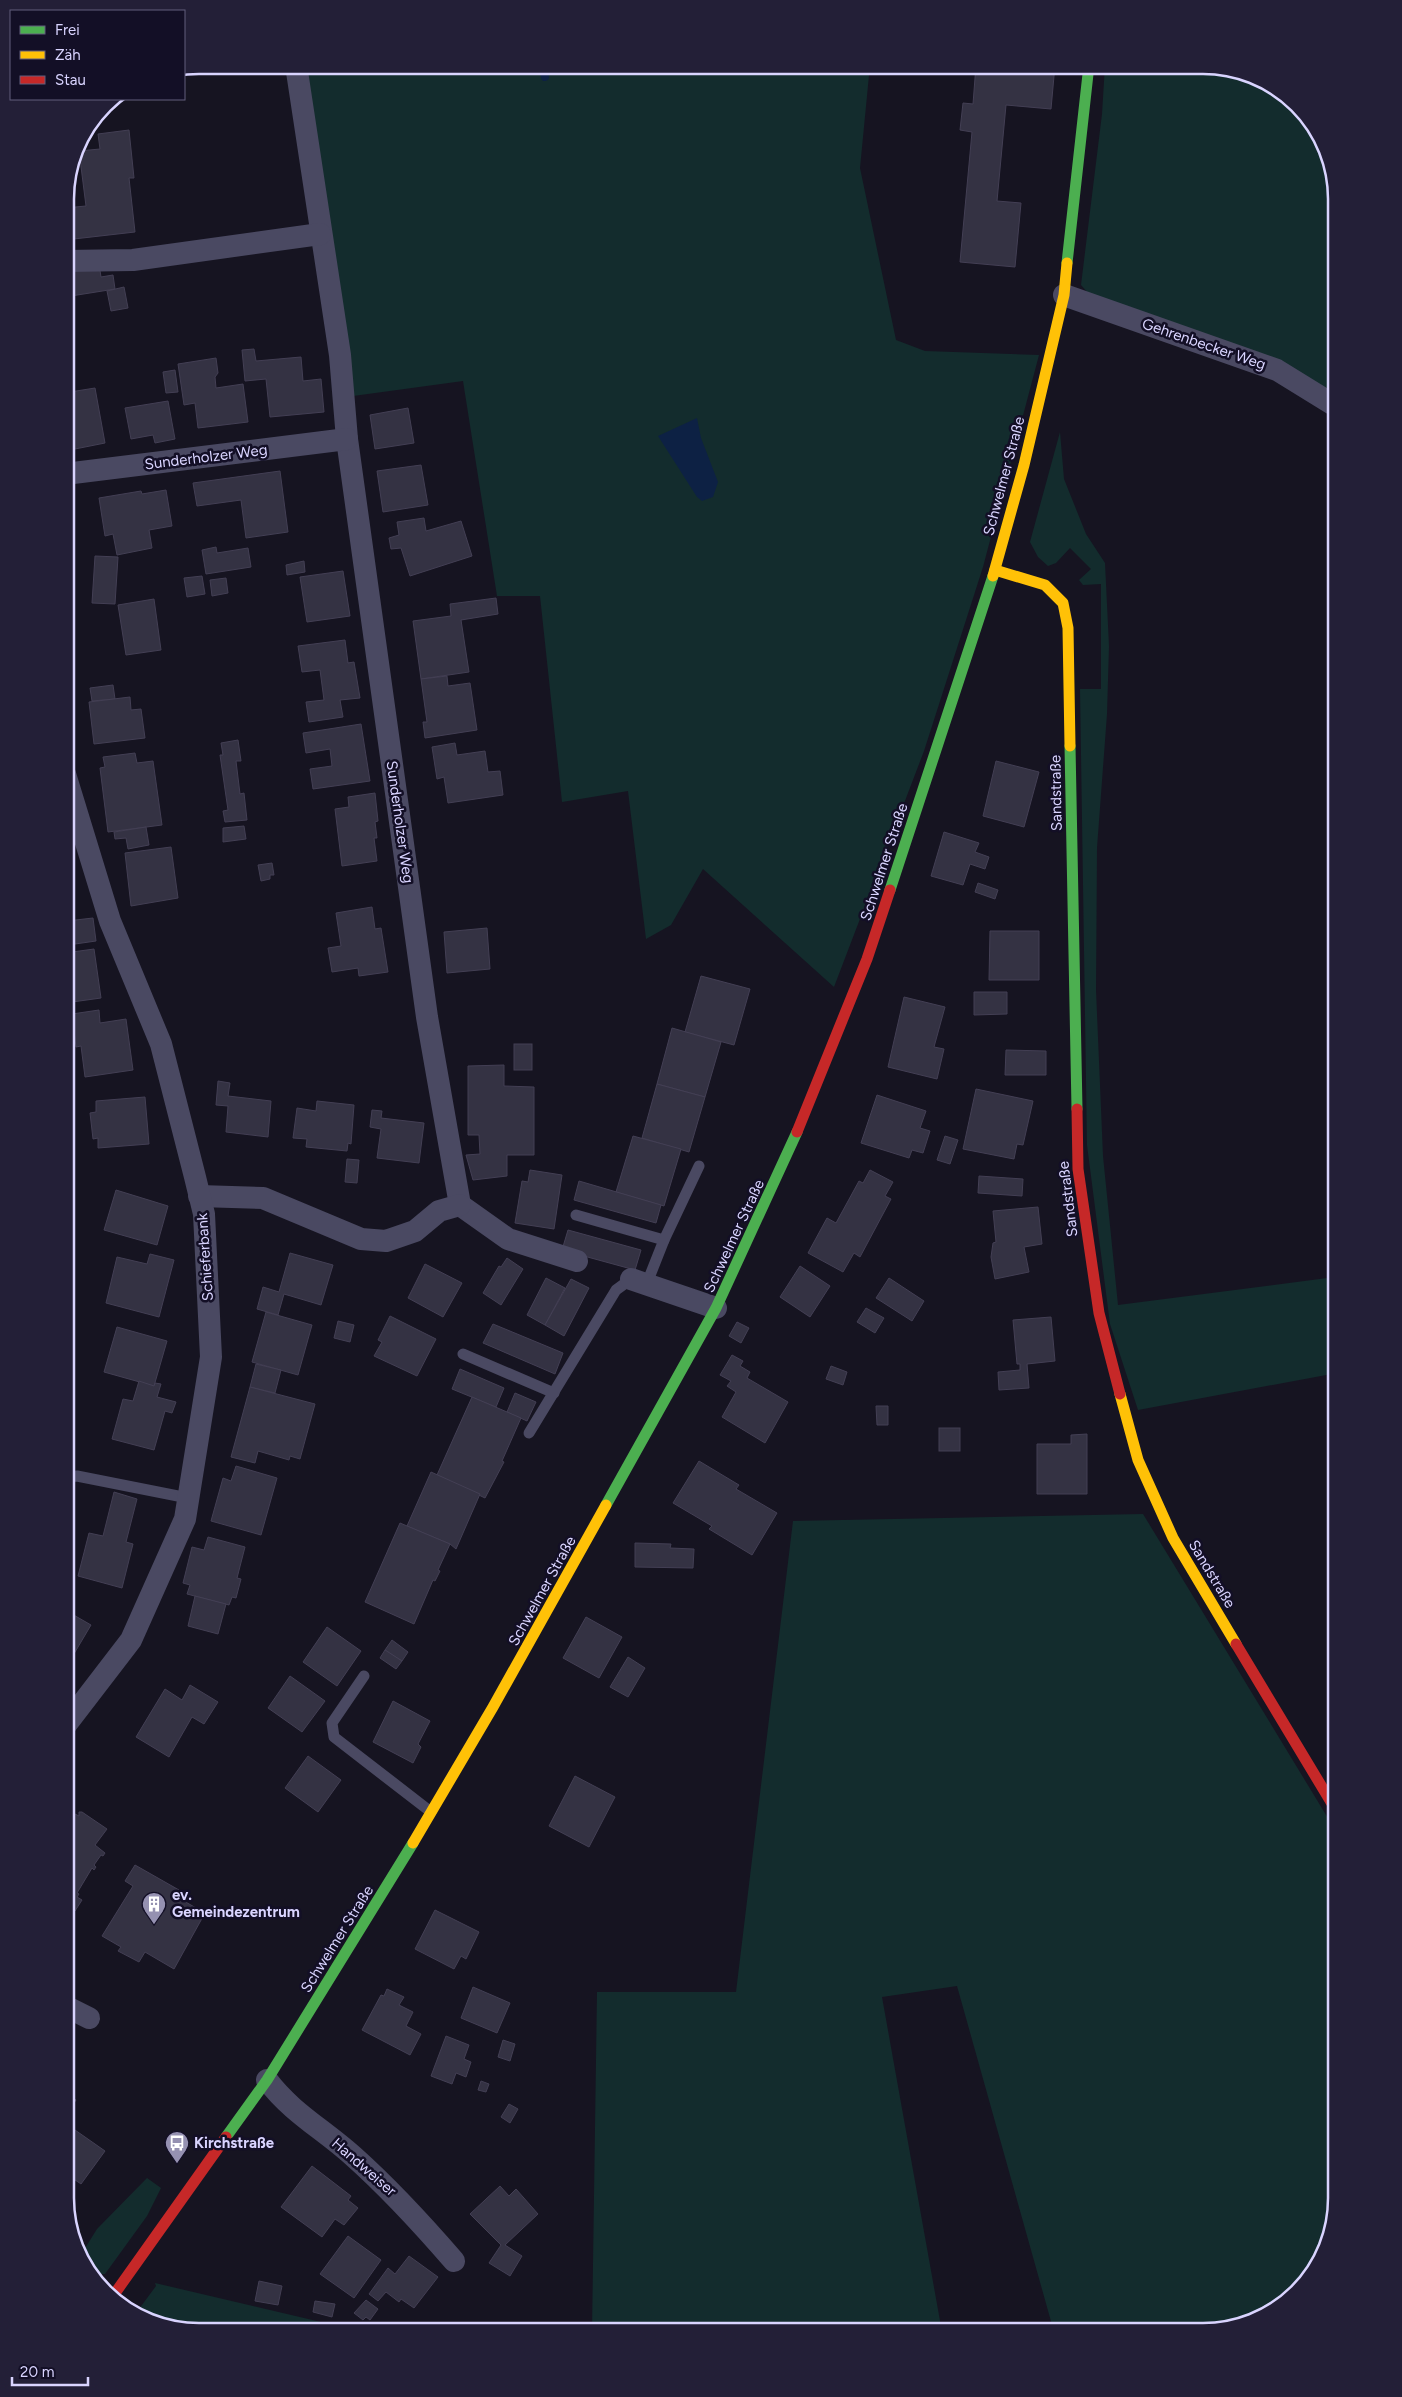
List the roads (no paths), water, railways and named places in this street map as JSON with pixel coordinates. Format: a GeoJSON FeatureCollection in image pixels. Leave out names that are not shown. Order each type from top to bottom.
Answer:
{"type":"FeatureCollection","features":[{"type":"Feature","properties":{"kind":"main road","name":"Schwelmer Straße"},"geometry":{"type":"LineString","coordinates":[[116,2292],[267,2080],[431,1813],[521,1658],[716,1308],[791,1148],[867,959],[995,570],[1024,465],[1064,295],[1088,74]]}},
{"type":"Feature","properties":{"kind":"main road","name":"Sandstraße"},"geometry":{"type":"LineString","coordinates":[[995,570],[1045,585],[1063,603],[1068,628],[1078,1168],[1099,1314],[1138,1460],[1173,1538],[1328,1797]]}},
{"type":"Feature","properties":{"kind":"street","name":"Sunderholzer Weg"},"geometry":{"type":"LineString","coordinates":[[297,74],[320,234],[329,276],[340,355],[346,439],[427,1017],[460,1205]]}},
{"type":"Feature","properties":{"kind":"street"},"geometry":{"type":"LineString","coordinates":[[74,261],[133,260],[320,234]]}},
{"type":"Feature","properties":{"kind":"street","name":"Gehrenbecker Weg"},"geometry":{"type":"LineString","coordinates":[[1064,295],[1277,370],[1328,401]]}},
{"type":"Feature","properties":{"kind":"street","name":"Sunderholzer Weg"},"geometry":{"type":"LineString","coordinates":[[74,473],[346,439]]}},
{"type":"Feature","properties":{"kind":"street","name":"Schieferbank"},"geometry":{"type":"LineString","coordinates":[[74,803],[110,921],[160,1044],[204,1214],[211,1357],[185,1519],[131,1640],[74,1714]]}},
{"type":"Feature","properties":{"kind":"street"},"geometry":{"type":"LineString","coordinates":[[199,1196],[263,1198],[361,1239],[386,1241],[415,1231],[439,1211],[460,1205],[508,1239],[577,1261]]}},
{"type":"Feature","properties":{"kind":"street"},"geometry":{"type":"LineString","coordinates":[[639,1281],[716,1308]]}},
{"type":"Feature","properties":{"kind":"street"},"geometry":{"type":"LineString","coordinates":[[74,2010],[89,2018]]}},
{"type":"Feature","properties":{"kind":"street","name":"Handweiser"},"geometry":{"type":"LineString","coordinates":[[267,2080],[282,2100],[352,2154],[406,2205],[454,2262]]}},
{"type":"Feature","properties":{"kind":"lane"},"geometry":{"type":"LineString","coordinates":[[529,1433],[616,1290],[639,1281],[664,1240],[699,1166]]}},
{"type":"Feature","properties":{"kind":"lane"},"geometry":{"type":"LineString","coordinates":[[576,1214],[664,1240]]}},
{"type":"Feature","properties":{"kind":"lane"},"geometry":{"type":"LineString","coordinates":[[463,1354],[554,1393]]}},
{"type":"Feature","properties":{"kind":"lane"},"geometry":{"type":"LineString","coordinates":[[74,1476],[188,1498]]}},
{"type":"Feature","properties":{"kind":"lane"},"geometry":{"type":"LineString","coordinates":[[364,1676],[332,1723],[334,1737],[431,1813]]}},
{"type":"Feature","properties":{"kind":"water"},"geometry":{"type":"Polygon","coordinates":[[[697,418],[701,438],[718,482],[713,497],[702,501],[697,497],[658,436],[697,418]]]}},
{"type":"Feature","properties":{"kind":"place","name":"ev. Gemeindezentrum"},"geometry":{"type":"Point","coordinates":[154,1925]}},
{"type":"Feature","properties":{"kind":"place","name":"Kirchstraße"},"geometry":{"type":"Point","coordinates":[177,2164]}}]}
